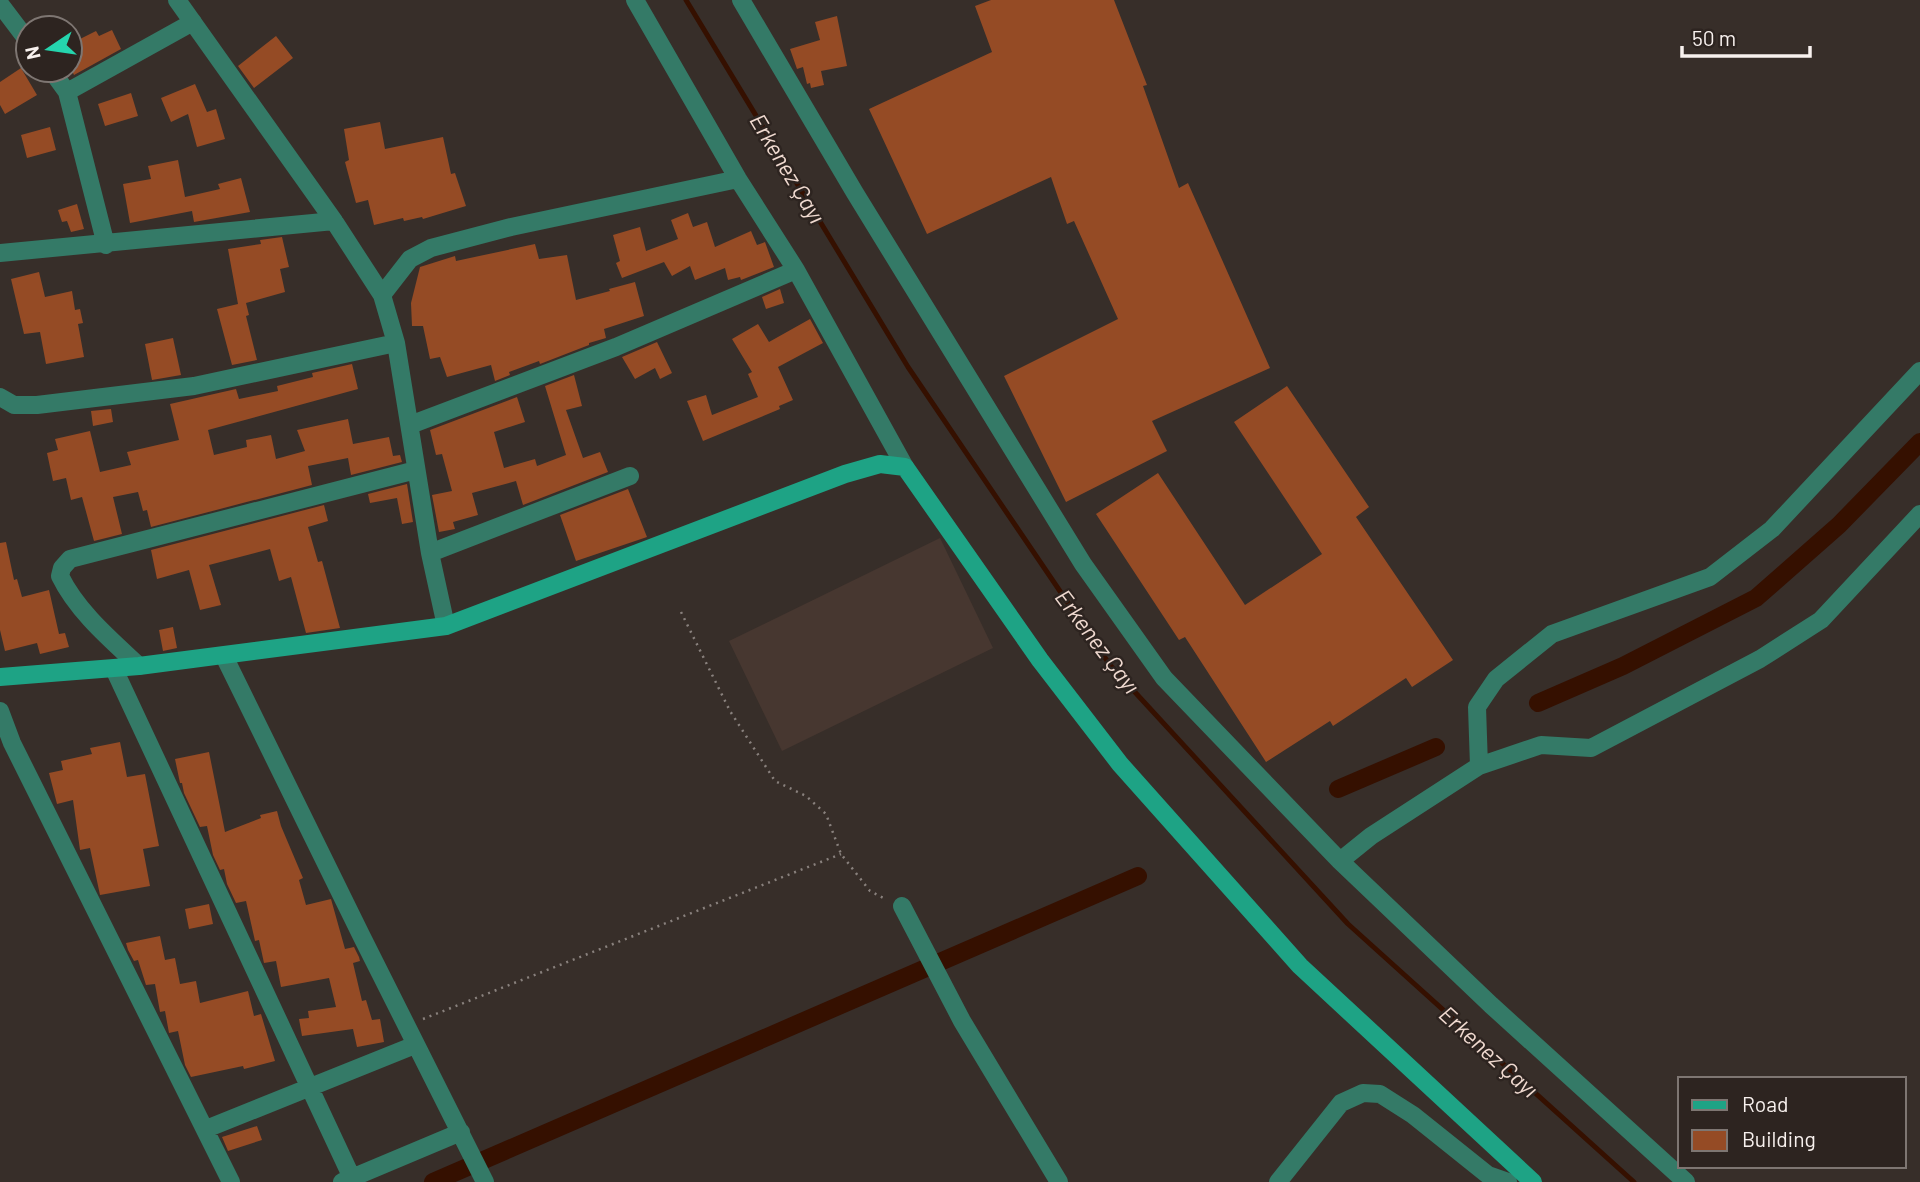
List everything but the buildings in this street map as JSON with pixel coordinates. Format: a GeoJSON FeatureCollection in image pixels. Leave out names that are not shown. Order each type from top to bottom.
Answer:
{"type":"FeatureCollection","features":[{"type":"Feature","properties":{"kind":"street"},"geometry":{"type":"LineString","coordinates":[[177,0],[334,221],[382,295],[396,343],[430,553],[446,626]]}},
{"type":"Feature","properties":{"kind":"street"},"geometry":{"type":"LineString","coordinates":[[635,0],[738,179],[796,270],[905,467],[1040,660],[1120,764],[1300,967],[1533,1182]]}},
{"type":"Feature","properties":{"kind":"street"},"geometry":{"type":"LineString","coordinates":[[741,0],[855,193],[1083,564],[1164,678],[1340,861],[1492,1005],[1686,1182]]}},
{"type":"Feature","properties":{"kind":"street"},"geometry":{"type":"LineString","coordinates":[[0,4],[14,22]]}},
{"type":"Feature","properties":{"kind":"street"},"geometry":{"type":"LineString","coordinates":[[67,92],[193,22]]}},
{"type":"Feature","properties":{"kind":"street"},"geometry":{"type":"LineString","coordinates":[[61,84],[67,92],[106,245]]}},
{"type":"Feature","properties":{"kind":"street"},"geometry":{"type":"LineString","coordinates":[[382,295],[410,258],[430,248],[738,179]]}},
{"type":"Feature","properties":{"kind":"street"},"geometry":{"type":"LineString","coordinates":[[0,253],[106,245],[334,221]]}},
{"type":"Feature","properties":{"kind":"street"},"geometry":{"type":"LineString","coordinates":[[410,425],[616,347],[796,270]]}},
{"type":"Feature","properties":{"kind":"street"},"geometry":{"type":"LineString","coordinates":[[0,397],[14,405],[37,405],[194,386],[396,343]]}},
{"type":"Feature","properties":{"kind":"street"},"geometry":{"type":"LineString","coordinates":[[1479,766],[1477,707],[1496,679],[1552,635],[1710,576],[1772,529],[1920,370]]}},
{"type":"Feature","properties":{"kind":"street"},"geometry":{"type":"LineString","coordinates":[[0,677],[139,666],[446,626],[845,474],[880,464],[905,467]]}},
{"type":"Feature","properties":{"kind":"street"},"geometry":{"type":"LineString","coordinates":[[139,666],[68,593],[60,576],[62,568],[70,559],[416,470]]}},
{"type":"Feature","properties":{"kind":"street"},"geometry":{"type":"LineString","coordinates":[[430,553],[630,476]]}},
{"type":"Feature","properties":{"kind":"street"},"geometry":{"type":"LineString","coordinates":[[1340,861],[1371,836],[1479,766],[1541,745],[1591,748],[1760,659],[1822,620],[1920,513]]}},
{"type":"Feature","properties":{"kind":"street"},"geometry":{"type":"LineString","coordinates":[[224,656],[485,1182]]}},
{"type":"Feature","properties":{"kind":"street"},"geometry":{"type":"LineString","coordinates":[[114,668],[309,1088],[347,1180],[463,1136]]}},
{"type":"Feature","properties":{"kind":"street"},"geometry":{"type":"LineString","coordinates":[[0,711],[18,756],[231,1182]]}},
{"type":"Feature","properties":{"kind":"street"},"geometry":{"type":"LineString","coordinates":[[906,914],[1051,1180]]}},
{"type":"Feature","properties":{"kind":"street"},"geometry":{"type":"LineString","coordinates":[[206,1129],[415,1045]]}},
{"type":"Feature","properties":{"kind":"street"},"geometry":{"type":"LineString","coordinates":[[1278,1182],[1341,1103],[1363,1093],[1380,1094],[1413,1115],[1488,1175],[1508,1182]]}},
{"type":"Feature","properties":{"kind":"path"},"geometry":{"type":"LineString","coordinates":[[681,612],[730,711],[775,781],[806,796],[825,814],[841,854],[870,891],[906,914]]}},
{"type":"Feature","properties":{"kind":"path"},"geometry":{"type":"LineString","coordinates":[[407,1025],[841,854]]}},
{"type":"Feature","properties":{"kind":"shaded area"},"geometry":{"type":"Polygon","coordinates":[[[940,538],[993,648],[782,751],[729,641],[940,538]]]}},
{"type":"Feature","properties":{"kind":"waterway","name":"Erkenez Çayı"},"geometry":{"type":"LineString","coordinates":[[686,0],[908,367],[1110,665],[1348,924],[1634,1182]]}},
{"type":"Feature","properties":{"kind":"waterway"},"geometry":{"type":"LineString","coordinates":[[1538,703],[1623,666],[1756,598],[1839,525],[1920,442]]}},
{"type":"Feature","properties":{"kind":"waterway"},"geometry":{"type":"LineString","coordinates":[[1338,789],[1436,747]]}},
{"type":"Feature","properties":{"kind":"waterway"},"geometry":{"type":"LineString","coordinates":[[433,1182],[1138,876]]}}]}
